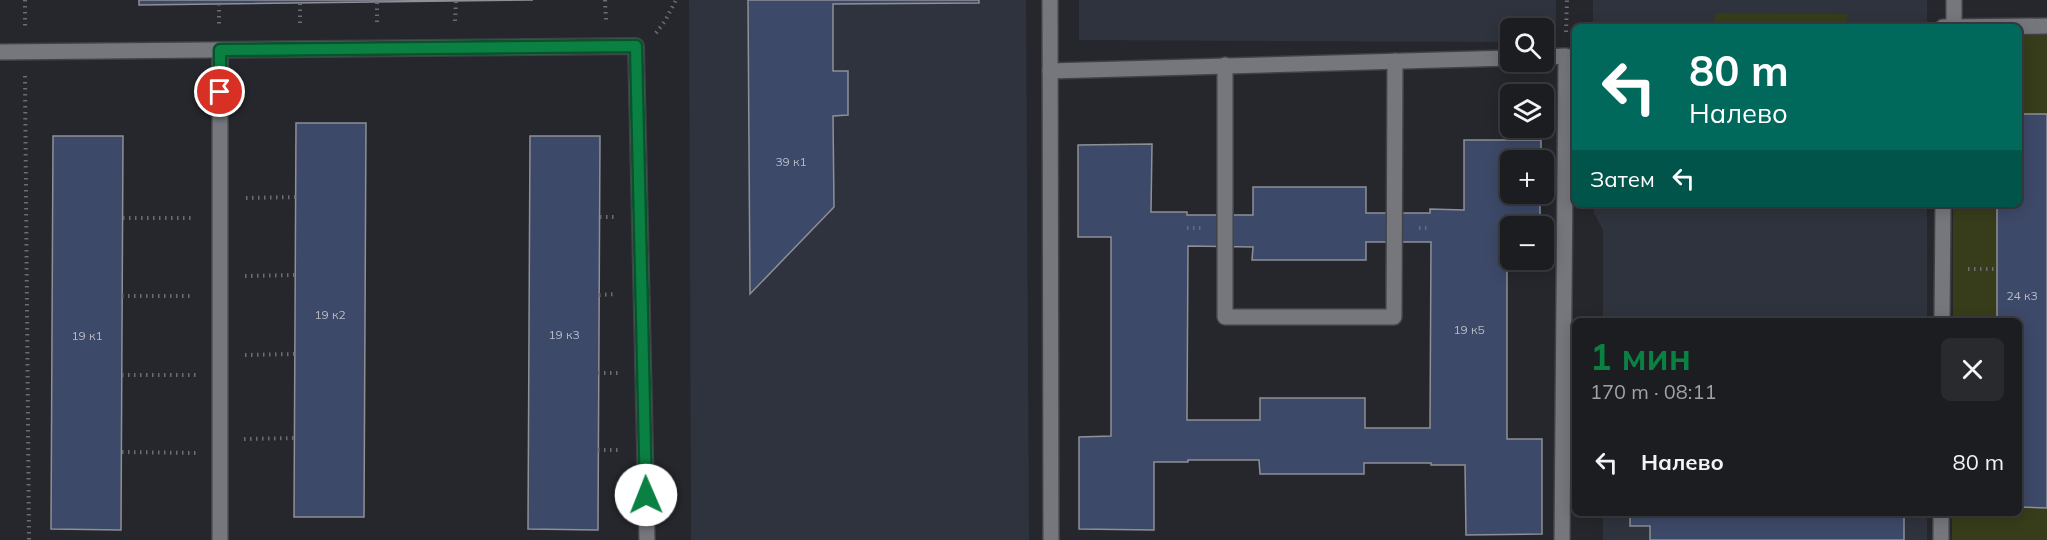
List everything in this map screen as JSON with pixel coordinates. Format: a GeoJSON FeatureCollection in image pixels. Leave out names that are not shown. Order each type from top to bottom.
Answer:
{"type":"FeatureCollection","features":[{"type":"Feature","properties":{"kind":"lane"},"geometry":{"type":"LineString","coordinates":[[1050,0],[1052,540]]}},
{"type":"Feature","properties":{"kind":"lane"},"geometry":{"type":"LineString","coordinates":[[1954,0],[1954,24]]}},
{"type":"Feature","properties":{"kind":"lane"},"geometry":{"type":"LineString","coordinates":[[2022,26],[2047,26]]}},
{"type":"Feature","properties":{"kind":"lane"},"geometry":{"type":"LineString","coordinates":[[0,52],[636,46],[646,540]]}},
{"type":"Feature","properties":{"kind":"lane"},"geometry":{"type":"LineString","coordinates":[[220,50],[220,540]]}},
{"type":"Feature","properties":{"kind":"lane"},"geometry":{"type":"LineString","coordinates":[[1554,57],[1566,56],[1562,540]]}},
{"type":"Feature","properties":{"kind":"lane"},"geometry":{"type":"LineString","coordinates":[[1050,71],[1500,58]]}},
{"type":"Feature","properties":{"kind":"lane"},"geometry":{"type":"LineString","coordinates":[[1225,65],[1225,317],[1394,317],[1395,61]]}},
{"type":"Feature","properties":{"kind":"lane"},"geometry":{"type":"LineString","coordinates":[[1942,207],[1942,318]]}},
{"type":"Feature","properties":{"kind":"lane"},"geometry":{"type":"LineString","coordinates":[[1941,516],[1941,540]]}},
{"type":"Feature","properties":{"kind":"path"},"geometry":{"type":"LineString","coordinates":[[25,0],[29,540]]}},
{"type":"Feature","properties":{"kind":"path"},"geometry":{"type":"LineString","coordinates":[[636,46],[655,34],[676,0]]}},
{"type":"Feature","properties":{"kind":"path"},"geometry":{"type":"LineString","coordinates":[[220,199],[296,197]]}},
{"type":"Feature","properties":{"kind":"path"},"geometry":{"type":"LineString","coordinates":[[123,218],[220,217]]}},
{"type":"Feature","properties":{"kind":"path"},"geometry":{"type":"LineString","coordinates":[[1964,269],[1997,269]]}},
{"type":"Feature","properties":{"kind":"path"},"geometry":{"type":"LineString","coordinates":[[220,277],[296,275]]}},
{"type":"Feature","properties":{"kind":"path"},"geometry":{"type":"LineString","coordinates":[[122,296],[220,296]]}},
{"type":"Feature","properties":{"kind":"path"},"geometry":{"type":"LineString","coordinates":[[220,355],[295,354]]}},
{"type":"Feature","properties":{"kind":"path"},"geometry":{"type":"LineString","coordinates":[[122,375],[220,375]]}},
{"type":"Feature","properties":{"kind":"path"},"geometry":{"type":"LineString","coordinates":[[122,452],[220,446],[295,438]]}},
{"type":"Feature","properties":{"kind":"shaded area"},"geometry":{"type":"Polygon","coordinates":[[[689,0],[1026,0],[1029,540],[691,540],[689,0]]]}},
{"type":"Feature","properties":{"kind":"shaded area"},"geometry":{"type":"Polygon","coordinates":[[[1079,0],[1556,0],[1556,42],[1554,42],[1554,18],[1500,18],[1500,42],[1079,40],[1079,0]]]}},
{"type":"Feature","properties":{"kind":"shaded area"},"geometry":{"type":"Polygon","coordinates":[[[1593,0],[1927,0],[1927,24],[1593,24],[1593,0]]]}},
{"type":"Feature","properties":{"kind":"shaded area"},"geometry":{"type":"Polygon","coordinates":[[[1594,207],[1927,207],[1927,318],[1603,318],[1603,230],[1594,213],[1594,207]]]}},
{"type":"Feature","properties":{"kind":"shaded area"},"geometry":{"type":"Polygon","coordinates":[[[1603,516],[1927,516],[1927,540],[1603,540],[1603,516]]]}},
{"type":"Feature","properties":{"kind":"green space"},"geometry":{"type":"Polygon","coordinates":[[[1715,13],[1847,14],[1847,24],[1714,24],[1715,13]]]}},
{"type":"Feature","properties":{"kind":"green space"},"geometry":{"type":"Polygon","coordinates":[[[2047,26],[2047,114],[2022,114],[2022,27],[2047,26]]]}},
{"type":"Feature","properties":{"kind":"green space"},"geometry":{"type":"Polygon","coordinates":[[[1953,207],[1997,207],[1997,318],[1953,318],[1953,207]]]}},
{"type":"Feature","properties":{"kind":"green space"},"geometry":{"type":"Polygon","coordinates":[[[2022,507],[2047,508],[2047,540],[1952,540],[1952,516],[2022,516],[2022,507]]]}},
{"type":"Feature","properties":{"kind":"building"},"geometry":{"type":"Polygon","coordinates":[[[139,0],[533,0],[139,5],[139,0]]]}},
{"type":"Feature","properties":{"kind":"building"},"geometry":{"type":"Polygon","coordinates":[[[748,0],[979,0],[979,3],[833,4],[833,71],[848,71],[848,115],[833,116],[834,207],[750,294],[748,0]]]}},
{"type":"Feature","properties":{"kind":"building"},"geometry":{"type":"Polygon","coordinates":[[[2022,114],[2047,114],[2047,508],[2022,507],[2022,318],[1997,318],[1997,207],[2022,207],[2022,114]]]}},
{"type":"Feature","properties":{"kind":"building"},"geometry":{"type":"Polygon","coordinates":[[[296,123],[366,123],[364,517],[294,517],[296,123]]]}},
{"type":"Feature","properties":{"kind":"building"},"geometry":{"type":"Polygon","coordinates":[[[53,136],[123,136],[121,530],[51,529],[53,136]]]}},
{"type":"Feature","properties":{"kind":"building"},"geometry":{"type":"Polygon","coordinates":[[[530,136],[600,136],[598,530],[528,529],[530,136]]]}},
{"type":"Feature","properties":{"kind":"building"},"geometry":{"type":"Polygon","coordinates":[[[1464,140],[1541,140],[1541,150],[1500,150],[1500,204],[1540,204],[1540,216],[1500,216],[1500,270],[1507,270],[1507,439],[1542,439],[1542,534],[1466,535],[1465,465],[1364,463],[1364,474],[1260,474],[1259,460],[1154,462],[1154,530],[1079,529],[1079,437],[1111,436],[1111,237],[1078,237],[1078,145],[1152,144],[1151,212],[1187,212],[1187,215],[1253,215],[1253,187],[1366,187],[1366,213],[1430,213],[1430,209],[1464,210],[1464,140]],[[1366,242],[1366,260],[1252,260],[1253,247],[1188,246],[1187,420],[1260,420],[1260,398],[1365,398],[1365,428],[1430,428],[1431,242],[1366,242]]]}},
{"type":"Feature","properties":{"kind":"building"},"geometry":{"type":"Polygon","coordinates":[[[1630,516],[1904,516],[1904,540],[1650,540],[1650,526],[1630,526],[1630,516]]]}},
{"type":"Feature","properties":{"kind":"route"},"geometry":{"type":"LineString","coordinates":[[220,92],[220,50],[636,46],[646,495]]}}]}
